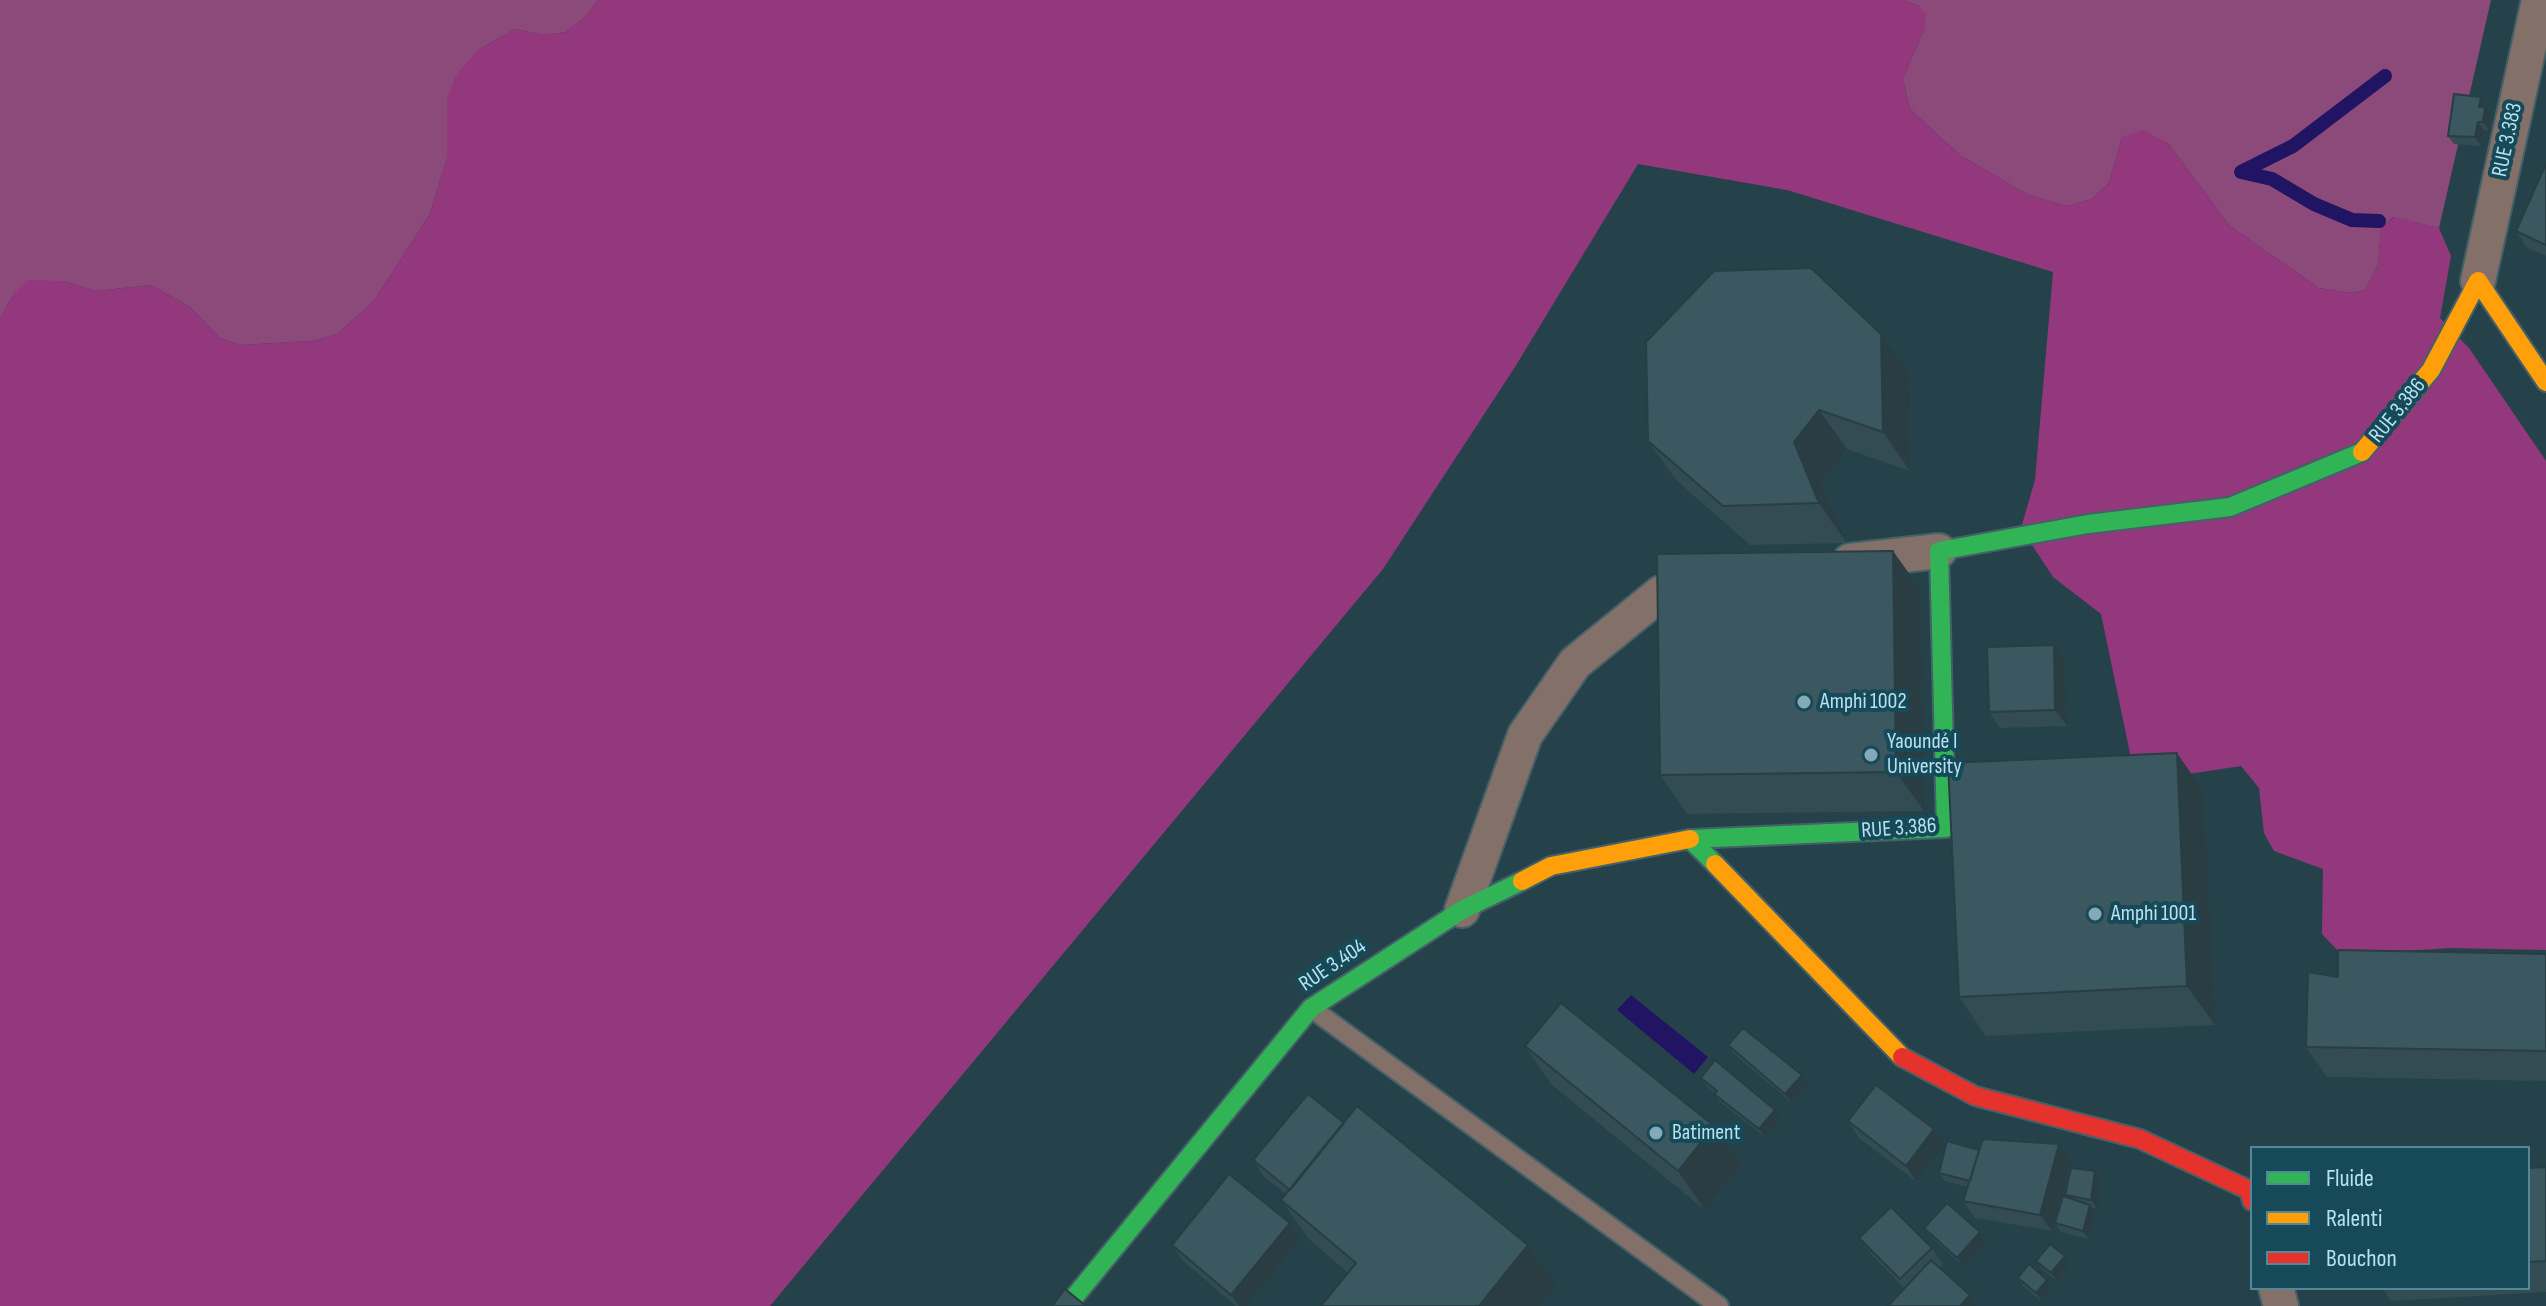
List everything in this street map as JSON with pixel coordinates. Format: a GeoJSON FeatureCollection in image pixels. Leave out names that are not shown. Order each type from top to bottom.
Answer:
{"type":"FeatureCollection","features":[{"type":"Feature","properties":{"kind":"street","name":"RUE 3.383"},"geometry":{"type":"LineString","coordinates":[[2478,281],[2539,0]]}},
{"type":"Feature","properties":{"kind":"street"},"geometry":{"type":"LineString","coordinates":[[2478,281],[2546,382]]}},
{"type":"Feature","properties":{"kind":"street","name":"RUE 3.386"},"geometry":{"type":"LineString","coordinates":[[1690,839],[1946,828],[1939,551],[2088,524],[2230,507],[2366,450],[2431,370],[2478,281]]}},
{"type":"Feature","properties":{"kind":"street"},"geometry":{"type":"LineString","coordinates":[[1812,566],[1939,551]]}},
{"type":"Feature","properties":{"kind":"street"},"geometry":{"type":"LineString","coordinates":[[1462,910],[1525,735],[1575,663],[1661,593],[1733,575]]}},
{"type":"Feature","properties":{"kind":"street"},"geometry":{"type":"LineString","coordinates":[[1690,839],[1907,1062],[1975,1096],[2140,1139],[2249,1190],[2250,1194]]}},
{"type":"Feature","properties":{"kind":"street","name":"RUE 3.404"},"geometry":{"type":"LineString","coordinates":[[1067,1306],[1311,1008],[1462,910],[1551,866],[1690,839]]}},
{"type":"Feature","properties":{"kind":"lane"},"geometry":{"type":"LineString","coordinates":[[1311,1008],[1719,1306]]}},
{"type":"Feature","properties":{"kind":"shaded area"},"geometry":{"type":"Polygon","coordinates":[[[0,0],[598,0],[587,15],[566,32],[544,35],[515,29],[478,50],[447,98],[447,158],[430,214],[373,302],[337,334],[312,341],[240,345],[220,338],[190,307],[151,285],[97,291],[62,281],[15,292],[0,318],[0,0]]]}},
{"type":"Feature","properties":{"kind":"shaded area"},"geometry":{"type":"Polygon","coordinates":[[[598,0],[1904,0],[1919,6],[1926,14],[1925,27],[1903,79],[1910,109],[1961,156],[2029,195],[2067,206],[2092,199],[2109,183],[2122,137],[2143,130],[2168,143],[2230,226],[2319,288],[2352,293],[2365,290],[2378,265],[2381,229],[2394,217],[2439,228],[2451,256],[2440,318],[2469,348],[2546,461],[2546,950],[2451,948],[2355,954],[2338,951],[2322,934],[2323,869],[2274,851],[2264,833],[2259,788],[2241,766],[2136,782],[2101,614],[2053,577],[2021,528],[2035,480],[2053,272],[1787,190],[1638,164],[1515,367],[1383,569],[770,1306],[0,1306],[0,318],[15,292],[28,280],[62,281],[97,291],[151,285],[190,307],[220,338],[240,345],[312,341],[337,334],[373,302],[430,214],[447,158],[447,98],[456,75],[478,50],[515,29],[544,35],[566,32],[587,15],[598,0]]]}},
{"type":"Feature","properties":{"kind":"shaded area"},"geometry":{"type":"Polygon","coordinates":[[[1904,0],[2491,0],[2439,228],[2393,217],[2381,229],[2378,265],[2365,290],[2352,293],[2319,288],[2230,226],[2168,143],[2122,137],[2109,183],[2092,199],[2067,206],[2029,195],[1961,156],[1910,109],[1903,79],[1925,27],[1919,6],[1904,0]]]}},
{"type":"Feature","properties":{"kind":"shaded area"},"geometry":{"type":"Polygon","coordinates":[[[1631,995],[1708,1057],[1694,1074],[1617,1010],[1631,995]]]}},
{"type":"Feature","properties":{"kind":"building"},"geometry":{"type":"Polygon","coordinates":[[[2454,94],[2481,97],[2479,107],[2485,107],[2483,122],[2478,122],[2475,137],[2448,136],[2454,94]]]}},
{"type":"Feature","properties":{"kind":"building"},"geometry":{"type":"Polygon","coordinates":[[[2546,164],[2546,245],[2516,231],[2546,164]]]}},
{"type":"Feature","properties":{"kind":"building"},"geometry":{"type":"Polygon","coordinates":[[[1811,268],[1881,334],[1883,432],[1819,410],[1794,442],[1819,503],[1723,506],[1648,441],[1646,342],[1714,271],[1811,268]]]}},
{"type":"Feature","properties":{"kind":"building","name":"Amphi 1002"},"geometry":{"type":"Polygon","coordinates":[[[1893,551],[1896,772],[1660,775],[1657,554],[1893,551]]]}},
{"type":"Feature","properties":{"kind":"building"},"geometry":{"type":"Polygon","coordinates":[[[2054,645],[2055,710],[1989,712],[1987,647],[2054,645]]]}},
{"type":"Feature","properties":{"kind":"building","name":"Amphi 1001"},"geometry":{"type":"Polygon","coordinates":[[[2177,753],[2187,986],[1959,997],[1948,763],[2177,753]]]}},
{"type":"Feature","properties":{"kind":"building"},"geometry":{"type":"Polygon","coordinates":[[[2338,950],[2546,954],[2546,1051],[2306,1047],[2308,972],[2338,977],[2338,950]]]}},
{"type":"Feature","properties":{"kind":"building"},"geometry":{"type":"Polygon","coordinates":[[[1561,1003],[1714,1126],[1678,1171],[1525,1046],[1561,1003]]]}},
{"type":"Feature","properties":{"kind":"building"},"geometry":{"type":"Polygon","coordinates":[[[1743,1028],[1802,1075],[1785,1094],[1728,1045],[1743,1028]]]}},
{"type":"Feature","properties":{"kind":"building"},"geometry":{"type":"Polygon","coordinates":[[[1715,1060],[1775,1110],[1759,1129],[1714,1094],[1717,1091],[1701,1078],[1715,1060]]]}},
{"type":"Feature","properties":{"kind":"building"},"geometry":{"type":"Polygon","coordinates":[[[1876,1085],[1934,1129],[1906,1166],[1848,1121],[1876,1085]]]}},
{"type":"Feature","properties":{"kind":"building"},"geometry":{"type":"Polygon","coordinates":[[[1308,1094],[1344,1123],[1290,1190],[1253,1160],[1308,1094]]]}},
{"type":"Feature","properties":{"kind":"building"},"geometry":{"type":"Polygon","coordinates":[[[1357,1106],[1528,1245],[1479,1306],[1321,1306],[1356,1263],[1281,1200],[1357,1106]]]}},
{"type":"Feature","properties":{"kind":"building"},"geometry":{"type":"Polygon","coordinates":[[[1983,1139],[2059,1144],[2040,1215],[1963,1201],[1983,1139]]]}},
{"type":"Feature","properties":{"kind":"building"},"geometry":{"type":"Polygon","coordinates":[[[1947,1141],[1979,1150],[1970,1181],[1939,1173],[1947,1141]]]}},
{"type":"Feature","properties":{"kind":"building"},"geometry":{"type":"Polygon","coordinates":[[[2546,1167],[2546,1261],[2530,1262],[2530,1168],[2546,1167]]]}},
{"type":"Feature","properties":{"kind":"building"},"geometry":{"type":"Polygon","coordinates":[[[2071,1168],[2095,1171],[2091,1200],[2065,1195],[2071,1168]]]}},
{"type":"Feature","properties":{"kind":"building"},"geometry":{"type":"Polygon","coordinates":[[[1229,1174],[1290,1223],[1231,1295],[1172,1245],[1229,1174]]]}},
{"type":"Feature","properties":{"kind":"building"},"geometry":{"type":"Polygon","coordinates":[[[2063,1196],[2090,1205],[2083,1231],[2055,1223],[2063,1196]]]}},
{"type":"Feature","properties":{"kind":"building"},"geometry":{"type":"Polygon","coordinates":[[[1947,1203],[1980,1232],[1957,1258],[1924,1228],[1947,1203]]]}},
{"type":"Feature","properties":{"kind":"building"},"geometry":{"type":"Polygon","coordinates":[[[1891,1207],[1932,1248],[1900,1279],[1859,1238],[1891,1207]]]}},
{"type":"Feature","properties":{"kind":"building"},"geometry":{"type":"Polygon","coordinates":[[[2050,1244],[2065,1256],[2051,1273],[2036,1261],[2050,1244]]]}},
{"type":"Feature","properties":{"kind":"building"},"geometry":{"type":"Polygon","coordinates":[[[1931,1260],[1970,1295],[1960,1306],[1888,1306],[1931,1260]]]}},
{"type":"Feature","properties":{"kind":"building"},"geometry":{"type":"Polygon","coordinates":[[[2029,1264],[2047,1280],[2036,1293],[2018,1278],[2029,1264]]]}},
{"type":"Feature","properties":{"kind":"building"},"geometry":{"type":"Polygon","coordinates":[[[1065,1289],[1086,1306],[1052,1306],[1065,1289]]]}},
{"type":"Feature","properties":{"kind":"waterway"},"geometry":{"type":"LineString","coordinates":[[2379,221],[2352,220],[2314,204],[2272,179],[2241,172],[2293,146],[2385,76]]}},
{"type":"Feature","properties":{"kind":"traffic: fast"},"geometry":{"type":"LineString","coordinates":[[1715,864],[1690,839],[1946,828],[1939,551],[2088,524],[2230,507],[2362,452]]}},
{"type":"Feature","properties":{"kind":"traffic: fast"},"geometry":{"type":"LineString","coordinates":[[1067,1306],[1311,1008],[1462,910],[1522,881]]}},
{"type":"Feature","properties":{"kind":"traffic: slow"},"geometry":{"type":"LineString","coordinates":[[2362,452],[2431,370],[2478,281],[2546,382]]}},
{"type":"Feature","properties":{"kind":"traffic: slow"},"geometry":{"type":"LineString","coordinates":[[1522,881],[1551,866],[1690,839]]}},
{"type":"Feature","properties":{"kind":"traffic: slow"},"geometry":{"type":"LineString","coordinates":[[1715,864],[1902,1057]]}},
{"type":"Feature","properties":{"kind":"traffic: jam"},"geometry":{"type":"LineString","coordinates":[[1902,1057],[1975,1096],[2140,1139],[2249,1190],[2250,1194]]}},
{"type":"Feature","properties":{"kind":"place","name":"Amphi 1002"},"geometry":{"type":"Point","coordinates":[1804,702]}},
{"type":"Feature","properties":{"kind":"place","name":"Yaoundé I University"},"geometry":{"type":"Point","coordinates":[1871,755]}},
{"type":"Feature","properties":{"kind":"place","name":"Amphi 1001"},"geometry":{"type":"Point","coordinates":[2095,914]}},
{"type":"Feature","properties":{"kind":"place","name":"Batiment"},"geometry":{"type":"Point","coordinates":[1656,1133]}}]}
